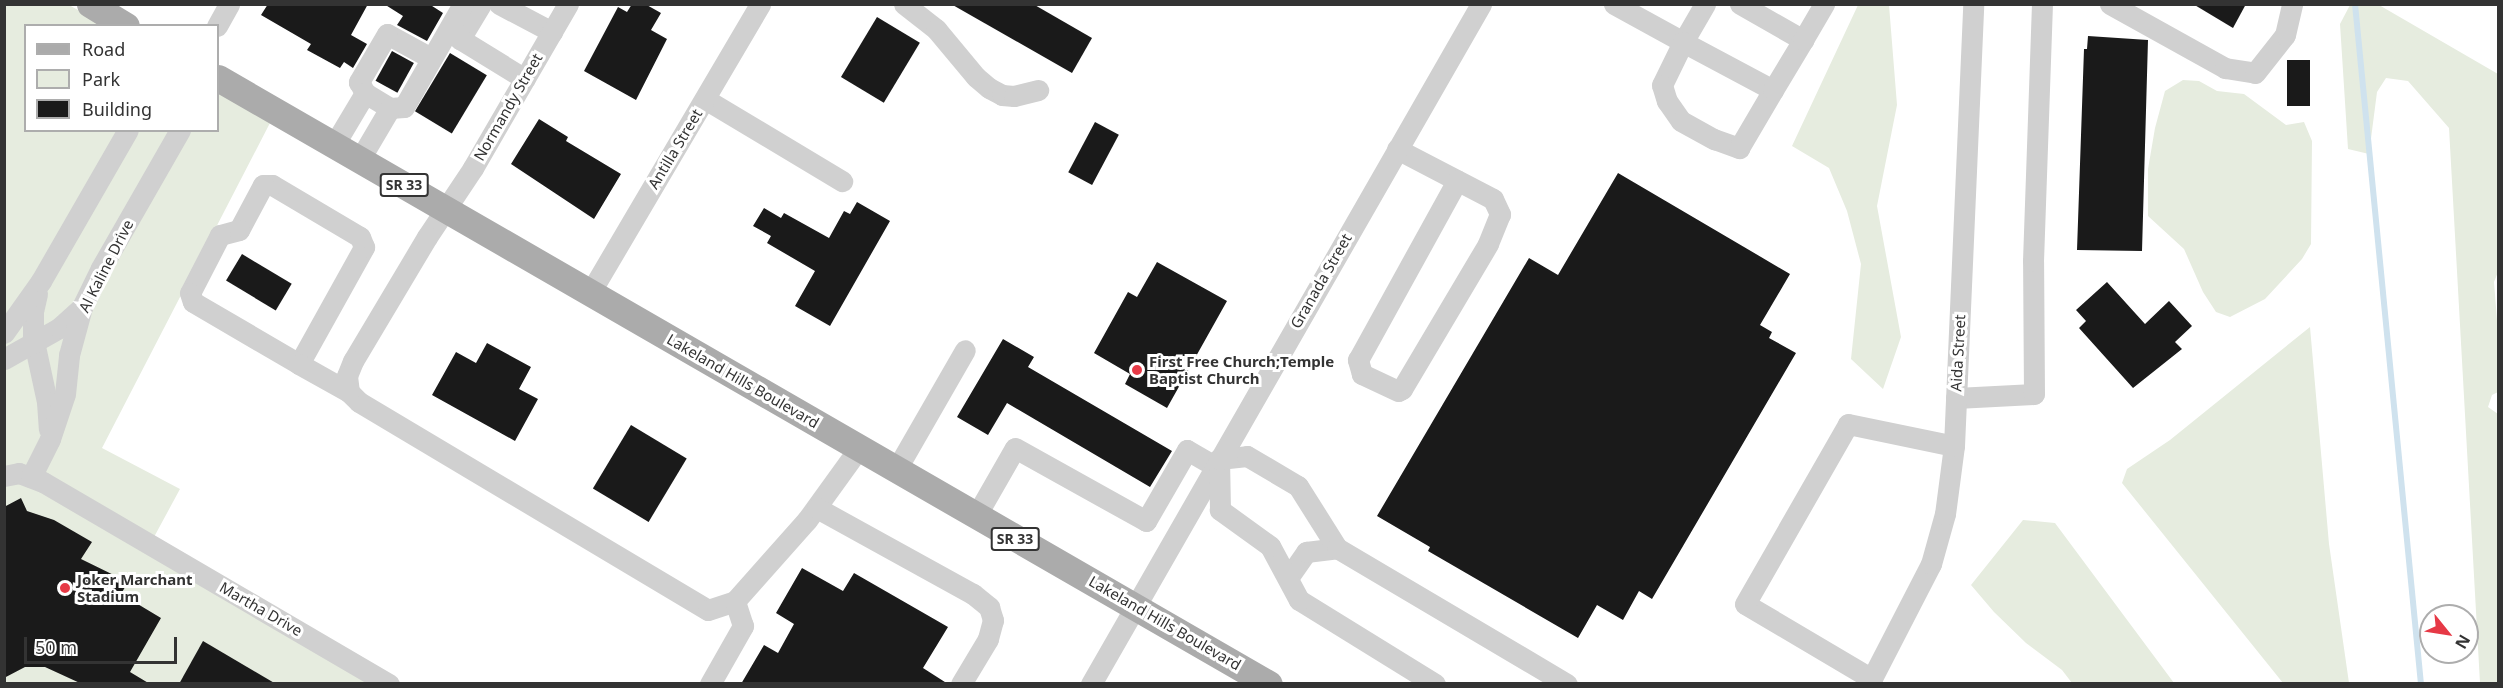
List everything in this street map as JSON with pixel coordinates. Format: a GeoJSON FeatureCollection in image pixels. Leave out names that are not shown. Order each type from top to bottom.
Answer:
{"type":"FeatureCollection","features":[{"type":"Feature","properties":{"kind":"main road"},"geometry":{"type":"LineString","coordinates":[[90,4],[123,24]]}},
{"type":"Feature","properties":{"kind":"main road","name":"Lakeland Hills Boulevard"},"geometry":{"type":"LineString","coordinates":[[219,79],[1269,684]]}},
{"type":"Feature","properties":{"kind":"street"},"geometry":{"type":"LineString","coordinates":[[218,24],[229,4]]}},
{"type":"Feature","properties":{"kind":"street"},"geometry":{"type":"LineString","coordinates":[[431,58],[387,34],[359,82],[365,93],[390,108],[404,107],[463,4]]}},
{"type":"Feature","properties":{"kind":"street"},"geometry":{"type":"LineString","coordinates":[[481,4],[460,39],[525,79]]}},
{"type":"Feature","properties":{"kind":"street"},"geometry":{"type":"LineString","coordinates":[[499,4],[552,32]]}},
{"type":"Feature","properties":{"kind":"street","name":"Normandy Street"},"geometry":{"type":"LineString","coordinates":[[349,392],[347,376],[353,361],[525,79],[568,4]]}},
{"type":"Feature","properties":{"kind":"street","name":"Antilla Street"},"geometry":{"type":"LineString","coordinates":[[590,293],[760,4]]}},
{"type":"Feature","properties":{"kind":"street"},"geometry":{"type":"LineString","coordinates":[[904,4],[936,29],[976,77],[989,88],[1008,95],[1038,90]]}},
{"type":"Feature","properties":{"kind":"street","name":"Granada Street"},"geometry":{"type":"LineString","coordinates":[[1093,683],[1481,4]]}},
{"type":"Feature","properties":{"kind":"street"},"geometry":{"type":"LineString","coordinates":[[1614,4],[1773,90]]}},
{"type":"Feature","properties":{"kind":"street"},"geometry":{"type":"LineString","coordinates":[[1705,4],[1662,85],[1667,101],[1681,121],[1714,139],[1739,148],[1824,4]]}},
{"type":"Feature","properties":{"kind":"street"},"geometry":{"type":"LineString","coordinates":[[1740,4],[1803,40]]}},
{"type":"Feature","properties":{"kind":"street","name":"Aida Street"},"geometry":{"type":"LineString","coordinates":[[1870,681],[1931,564],[1942,533],[1954,446],[1972,4]]}},
{"type":"Feature","properties":{"kind":"street"},"geometry":{"type":"LineString","coordinates":[[1956,398],[2034,394],[2033,261],[2042,4]]}},
{"type":"Feature","properties":{"kind":"street"},"geometry":{"type":"LineString","coordinates":[[2110,4],[2225,68],[2255,73],[2285,35],[2292,4]]}},
{"type":"Feature","properties":{"kind":"street"},"geometry":{"type":"LineString","coordinates":[[334,144],[365,93]]}},
{"type":"Feature","properties":{"kind":"street"},"geometry":{"type":"LineString","coordinates":[[705,99],[842,181]]}},
{"type":"Feature","properties":{"kind":"street"},"geometry":{"type":"LineString","coordinates":[[360,159],[390,108]]}},
{"type":"Feature","properties":{"kind":"street"},"geometry":{"type":"LineString","coordinates":[[4,333],[41,281],[127,132]]}},
{"type":"Feature","properties":{"kind":"street","name":"Al Kaline Drive"},"geometry":{"type":"LineString","coordinates":[[31,477],[50,439],[64,394],[69,356],[82,308],[100,268],[179,132]]}},
{"type":"Feature","properties":{"kind":"street"},"geometry":{"type":"LineString","coordinates":[[1397,149],[1493,199],[1500,214],[1488,244],[1402,389],[1398,391],[1362,374],[1358,360],[1457,181]]}},
{"type":"Feature","properties":{"kind":"street"},"geometry":{"type":"LineString","coordinates":[[299,364],[364,247],[360,237],[272,185],[263,185],[239,230],[220,235],[190,293],[193,302],[299,364],[349,392],[359,402],[708,610],[735,601],[817,508],[859,448]]}},
{"type":"Feature","properties":{"kind":"street"},"geometry":{"type":"LineString","coordinates":[[41,281],[33,310],[34,342],[47,402],[50,439]]}},
{"type":"Feature","properties":{"kind":"street"},"geometry":{"type":"LineString","coordinates":[[4,359],[59,328],[82,308]]}},
{"type":"Feature","properties":{"kind":"street"},"geometry":{"type":"LineString","coordinates":[[896,470],[965,350]]}},
{"type":"Feature","properties":{"kind":"street"},"geometry":{"type":"LineString","coordinates":[[1870,681],[1745,604],[1848,424],[1954,446]]}},
{"type":"Feature","properties":{"kind":"street"},"geometry":{"type":"LineString","coordinates":[[976,516],[1015,448],[1175,537]]}},
{"type":"Feature","properties":{"kind":"street"},"geometry":{"type":"LineString","coordinates":[[1146,520],[1187,450],[1217,463],[1247,456],[1298,486],[1337,548],[1567,684]]}},
{"type":"Feature","properties":{"kind":"street"},"geometry":{"type":"LineString","coordinates":[[1217,463],[1220,510],[1270,546],[1299,600],[1435,684]]}},
{"type":"Feature","properties":{"kind":"street","name":"Martha Drive"},"geometry":{"type":"LineString","coordinates":[[4,476],[19,473],[31,477],[389,684]]}},
{"type":"Feature","properties":{"kind":"street"},"geometry":{"type":"LineString","coordinates":[[817,508],[974,594],[989,607],[993,620],[988,639],[961,684]]}},
{"type":"Feature","properties":{"kind":"street"},"geometry":{"type":"LineString","coordinates":[[1288,578],[1306,552],[1337,548]]}},
{"type":"Feature","properties":{"kind":"street"},"geometry":{"type":"LineString","coordinates":[[710,684],[743,626],[735,601]]}},
{"type":"Feature","properties":{"kind":"green space"},"geometry":{"type":"Polygon","coordinates":[[[4,5],[69,5],[103,24],[24,24],[24,132],[219,132],[219,91],[271,121],[102,448],[180,489],[147,550],[376,683],[5,683],[4,5]]]}},
{"type":"Feature","properties":{"kind":"green space"},"geometry":{"type":"Polygon","coordinates":[[[1858,5],[1889,5],[1897,105],[1877,206],[1901,337],[1883,389],[1851,359],[1861,264],[1847,211],[1829,168],[1792,146],[1858,5]]]}},
{"type":"Feature","properties":{"kind":"green space"},"geometry":{"type":"Polygon","coordinates":[[[2350,5],[2379,5],[2498,74],[2498,272],[2494,282],[2498,333],[2498,392],[2492,395],[2488,407],[2498,414],[2498,683],[2480,683],[2479,604],[2476,604],[2449,128],[2408,81],[2386,78],[2377,92],[2369,154],[2348,149],[2340,24],[2350,5]]]}},
{"type":"Feature","properties":{"kind":"green space"},"geometry":{"type":"Polygon","coordinates":[[[2183,80],[2199,81],[2217,91],[2244,94],[2286,125],[2304,122],[2312,141],[2311,244],[2302,259],[2265,299],[2230,317],[2216,312],[2203,292],[2184,249],[2148,216],[2148,169],[2155,128],[2165,91],[2183,80]]]}},
{"type":"Feature","properties":{"kind":"green space"},"geometry":{"type":"Polygon","coordinates":[[[2310,327],[2329,544],[2349,683],[2283,683],[2122,483],[2127,469],[2170,440],[2310,327]]]}},
{"type":"Feature","properties":{"kind":"green space"},"geometry":{"type":"Polygon","coordinates":[[[2023,520],[2055,523],[2174,683],[2072,683],[2062,670],[2026,643],[1994,612],[1971,585],[2023,520]]]}},
{"type":"Feature","properties":{"kind":"building"},"geometry":{"type":"Polygon","coordinates":[[[268,4],[368,4],[351,35],[367,44],[353,68],[344,62],[340,68],[307,50],[311,44],[261,15],[268,4]]]}},
{"type":"Feature","properties":{"kind":"building"},"geometry":{"type":"Polygon","coordinates":[[[384,4],[429,4],[443,13],[427,41],[397,25],[403,16],[384,4]]]}},
{"type":"Feature","properties":{"kind":"building"},"geometry":{"type":"Polygon","coordinates":[[[632,4],[645,4],[661,13],[651,30],[667,39],[636,100],[584,71],[618,7],[627,12],[632,4]]]}},
{"type":"Feature","properties":{"kind":"building"},"geometry":{"type":"Polygon","coordinates":[[[951,4],[1033,4],[1092,38],[1072,73],[951,4]]]}},
{"type":"Feature","properties":{"kind":"building"},"geometry":{"type":"Polygon","coordinates":[[[2193,4],[2246,4],[2233,28],[2193,4]]]}},
{"type":"Feature","properties":{"kind":"building"},"geometry":{"type":"Polygon","coordinates":[[[877,17],[920,43],[884,103],[841,77],[877,17]]]}},
{"type":"Feature","properties":{"kind":"building"},"geometry":{"type":"Polygon","coordinates":[[[2088,36],[2148,40],[2142,251],[2077,250],[2084,49],[2087,49],[2088,36]]]}},
{"type":"Feature","properties":{"kind":"building"},"geometry":{"type":"Polygon","coordinates":[[[392,51],[414,63],[397,93],[376,81],[392,51]]]}},
{"type":"Feature","properties":{"kind":"building"},"geometry":{"type":"Polygon","coordinates":[[[450,53],[487,75],[452,133],[415,111],[450,53]]]}},
{"type":"Feature","properties":{"kind":"building"},"geometry":{"type":"Polygon","coordinates":[[[2287,60],[2310,60],[2310,106],[2287,106],[2287,60]]]}},
{"type":"Feature","properties":{"kind":"building"},"geometry":{"type":"Polygon","coordinates":[[[539,119],[568,137],[566,141],[621,174],[594,219],[511,164],[539,119]]]}},
{"type":"Feature","properties":{"kind":"building"},"geometry":{"type":"Polygon","coordinates":[[[1095,122],[1119,135],[1092,185],[1068,172],[1095,122]]]}},
{"type":"Feature","properties":{"kind":"building"},"geometry":{"type":"Polygon","coordinates":[[[1618,173],[1790,274],[1760,325],[1772,332],[1769,338],[1796,353],[1652,599],[1639,591],[1623,620],[1597,605],[1578,638],[1428,551],[1430,547],[1377,516],[1529,258],[1558,275],[1618,173]]]}},
{"type":"Feature","properties":{"kind":"building"},"geometry":{"type":"Polygon","coordinates":[[[857,202],[890,221],[830,326],[795,306],[815,271],[767,243],[771,236],[753,226],[764,208],[781,218],[784,213],[829,238],[844,211],[850,214],[857,202]]]}},
{"type":"Feature","properties":{"kind":"building"},"geometry":{"type":"Polygon","coordinates":[[[242,254],[292,284],[276,310],[226,281],[242,254]]]}},
{"type":"Feature","properties":{"kind":"building"},"geometry":{"type":"Polygon","coordinates":[[[1157,262],[1227,301],[1167,408],[1125,384],[1130,374],[1094,353],[1128,292],[1137,297],[1157,262]]]}},
{"type":"Feature","properties":{"kind":"building"},"geometry":{"type":"Polygon","coordinates":[[[2107,282],[2145,324],[2169,301],[2192,326],[2175,342],[2182,349],[2133,388],[2079,328],[2086,321],[2076,310],[2107,282]]]}},
{"type":"Feature","properties":{"kind":"building"},"geometry":{"type":"Polygon","coordinates":[[[1003,339],[1034,357],[1028,367],[1172,451],[1150,487],[1007,403],[988,435],[957,417],[1003,339]]]}},
{"type":"Feature","properties":{"kind":"building"},"geometry":{"type":"Polygon","coordinates":[[[487,343],[531,367],[519,389],[538,399],[515,441],[432,395],[456,352],[476,363],[487,343]]]}},
{"type":"Feature","properties":{"kind":"building"},"geometry":{"type":"Polygon","coordinates":[[[631,425],[687,458],[649,522],[593,488],[631,425]]]}},
{"type":"Feature","properties":{"kind":"building","name":"Joker Marchant Stadium"},"geometry":{"type":"Polygon","coordinates":[[[21,498],[27,511],[54,520],[92,542],[81,559],[128,582],[121,594],[161,618],[130,672],[150,684],[82,684],[45,667],[25,667],[4,678],[4,507],[21,498]]]}},
{"type":"Feature","properties":{"kind":"building"},"geometry":{"type":"Polygon","coordinates":[[[802,568],[843,591],[854,573],[948,627],[923,668],[948,684],[741,684],[764,645],[778,653],[794,624],[776,613],[802,568]]]}},
{"type":"Feature","properties":{"kind":"building","name":"Joker Marchant Stadium"},"geometry":{"type":"Polygon","coordinates":[[[203,641],[276,684],[179,684],[203,641]]]}},
{"type":"Feature","properties":{"kind":"waterway"},"geometry":{"type":"LineString","coordinates":[[2355,4],[2421,684]]}},
{"type":"Feature","properties":{"kind":"place","name":"First Free Church;Temple Baptist Church"},"geometry":{"type":"Point","coordinates":[1137,370]}},
{"type":"Feature","properties":{"kind":"place","name":"Joker Marchant Stadium"},"geometry":{"type":"Point","coordinates":[65,588]}}]}
